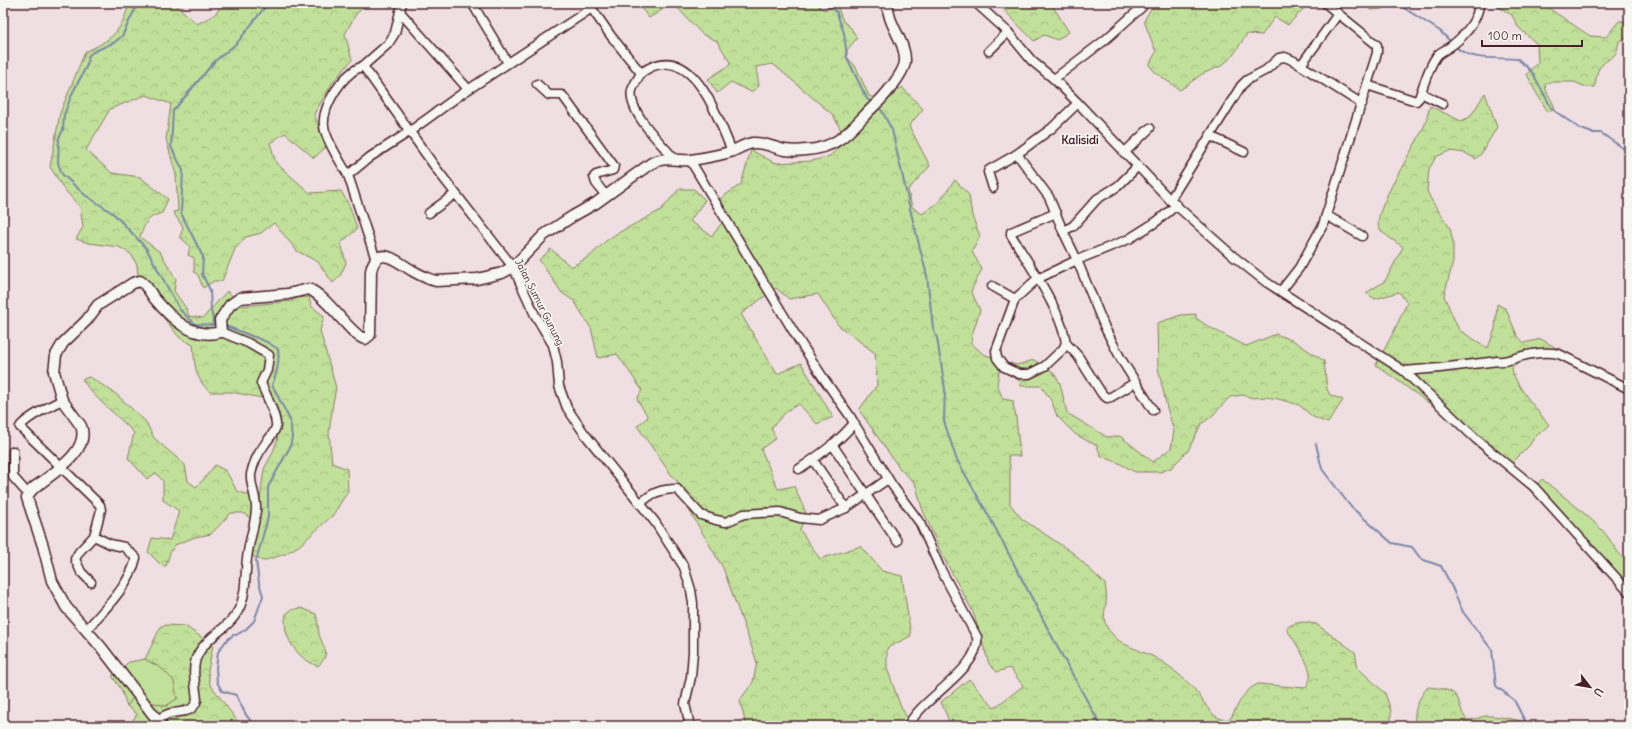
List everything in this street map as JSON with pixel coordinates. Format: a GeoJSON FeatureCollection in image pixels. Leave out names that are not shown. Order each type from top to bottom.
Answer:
{"type":"FeatureCollection","features":[{"type":"Feature","properties":{"kind":"street"},"geometry":{"type":"LineString","coordinates":[[376,260],[348,175],[329,141],[323,118],[328,103],[335,91],[352,72],[363,66],[388,44],[395,33],[402,3]]}},
{"type":"Feature","properties":{"kind":"street"},"geometry":{"type":"LineString","coordinates":[[472,3],[508,63]]}},
{"type":"Feature","properties":{"kind":"street"},"geometry":{"type":"LineString","coordinates":[[28,494],[61,467],[80,446],[83,431],[62,400],[54,372],[54,363],[59,348],[69,336],[86,321],[98,305],[133,283],[139,281],[143,283],[155,299],[180,325],[196,332],[210,335],[220,327],[230,305],[240,298],[288,294],[309,289],[327,303],[358,335],[366,339],[370,335],[371,271],[376,260],[387,256],[393,258],[412,270],[436,281],[477,279],[502,273],[513,268],[544,235],[606,196],[654,161],[659,159],[674,158],[690,160],[732,151],[747,144],[753,143],[761,143],[785,150],[822,149],[846,135],[882,98],[901,71],[905,61],[903,51],[888,14],[888,3]]}},
{"type":"Feature","properties":{"kind":"street"},"geometry":{"type":"LineString","coordinates":[[976,3],[1008,32],[1032,61],[1054,79],[1078,103],[1173,203],[1233,256],[1266,282],[1404,371],[1476,439],[1534,487],[1629,592]]}},
{"type":"Feature","properties":{"kind":"street"},"geometry":{"type":"LineString","coordinates":[[1054,79],[1105,40],[1142,7],[1143,3]]}},
{"type":"Feature","properties":{"kind":"street"},"geometry":{"type":"LineString","coordinates":[[1281,291],[1306,256],[1326,215],[1377,53],[1377,44],[1325,3]]}},
{"type":"Feature","properties":{"kind":"street"},"geometry":{"type":"LineString","coordinates":[[1367,85],[1414,101],[1418,100],[1433,61],[1440,53],[1450,47],[1472,25],[1479,12],[1479,3]]}},
{"type":"Feature","properties":{"kind":"street"},"geometry":{"type":"LineString","coordinates":[[348,175],[370,157],[409,132],[468,89],[508,63],[590,5],[611,36],[641,73]]}},
{"type":"Feature","properties":{"kind":"street"},"geometry":{"type":"LineString","coordinates":[[400,12],[468,89]]}},
{"type":"Feature","properties":{"kind":"street"},"geometry":{"type":"LineString","coordinates":[[1301,65],[1338,14]]}},
{"type":"Feature","properties":{"kind":"street"},"geometry":{"type":"LineString","coordinates":[[989,51],[1008,32]]}},
{"type":"Feature","properties":{"kind":"street"},"geometry":{"type":"LineString","coordinates":[[1066,343],[1063,349],[1046,366],[1029,374],[1019,374],[1004,367],[997,358],[996,351],[1015,299],[1037,279],[1129,239],[1156,222],[1173,203],[1210,136],[1244,83],[1261,74],[1282,57],[1289,58],[1362,104]]}},
{"type":"Feature","properties":{"kind":"street"},"geometry":{"type":"LineString","coordinates":[[674,158],[652,134],[633,102],[632,90],[641,73],[646,69],[662,64],[674,63],[683,68],[700,86],[732,151]]}},
{"type":"Feature","properties":{"kind":"street","name":"Jalan Sumur Gunung"},"geometry":{"type":"LineString","coordinates":[[363,66],[455,194],[513,268],[536,315],[553,345],[557,362],[559,386],[568,408],[584,433],[655,522],[684,567],[691,590],[693,603],[693,652],[691,677],[685,704],[690,726]]}},
{"type":"Feature","properties":{"kind":"street"},"geometry":{"type":"LineString","coordinates":[[537,84],[549,95],[563,96],[614,166],[613,170],[594,177],[596,183],[606,196]]}},
{"type":"Feature","properties":{"kind":"street"},"geometry":{"type":"LineString","coordinates":[[1421,93],[1443,104]]}},
{"type":"Feature","properties":{"kind":"street"},"geometry":{"type":"LineString","coordinates":[[993,188],[988,172],[989,170],[1018,154],[1052,128],[1078,103]]}},
{"type":"Feature","properties":{"kind":"street"},"geometry":{"type":"LineString","coordinates":[[1124,153],[1150,128]]}},
{"type":"Feature","properties":{"kind":"street"},"geometry":{"type":"LineString","coordinates":[[1210,136],[1244,152]]}},
{"type":"Feature","properties":{"kind":"street"},"geometry":{"type":"LineString","coordinates":[[1018,154],[1049,197],[1062,231],[1078,260],[1104,328],[1121,359],[1153,410]]}},
{"type":"Feature","properties":{"kind":"street"},"geometry":{"type":"LineString","coordinates":[[690,160],[798,339],[854,423],[888,479],[920,524],[940,568],[977,637],[978,644],[973,657],[966,666],[916,713],[908,726]]}},
{"type":"Feature","properties":{"kind":"street"},"geometry":{"type":"LineString","coordinates":[[1062,231],[1073,226],[1097,199],[1118,186],[1138,167]]}},
{"type":"Feature","properties":{"kind":"street"},"geometry":{"type":"LineString","coordinates":[[429,213],[455,194]]}},
{"type":"Feature","properties":{"kind":"street"},"geometry":{"type":"LineString","coordinates":[[1056,213],[1011,232],[1011,235],[1057,315],[1066,343],[1078,356],[1104,396],[1107,398],[1111,397],[1136,382]]}},
{"type":"Feature","properties":{"kind":"street"},"geometry":{"type":"LineString","coordinates":[[1326,215],[1362,236]]}},
{"type":"Feature","properties":{"kind":"street"},"geometry":{"type":"LineString","coordinates":[[992,286],[1015,299]]}},
{"type":"Feature","properties":{"kind":"street"},"geometry":{"type":"LineString","coordinates":[[13,451],[13,478],[28,494],[28,502],[43,546],[52,581],[66,607],[128,681],[160,723],[164,716],[190,710],[196,704],[197,700],[194,668],[197,653],[202,645],[226,626],[237,612],[244,595],[247,554],[256,510],[251,476],[254,463],[276,426],[274,416],[261,383],[267,370],[269,355],[220,327]]}},
{"type":"Feature","properties":{"kind":"street"},"geometry":{"type":"LineString","coordinates":[[1404,371],[1440,368],[1498,360],[1505,362],[1520,357],[1547,352],[1559,354],[1629,389]]}},
{"type":"Feature","properties":{"kind":"street"},"geometry":{"type":"LineString","coordinates":[[62,400],[50,405],[24,422],[20,428],[101,506],[94,536],[79,552],[75,559],[81,572],[91,582]]}},
{"type":"Feature","properties":{"kind":"street"},"geometry":{"type":"LineString","coordinates":[[799,469],[813,460],[848,431],[854,423]]}},
{"type":"Feature","properties":{"kind":"street"},"geometry":{"type":"LineString","coordinates":[[832,444],[897,541]]}},
{"type":"Feature","properties":{"kind":"street"},"geometry":{"type":"LineString","coordinates":[[813,460],[846,508]]}},
{"type":"Feature","properties":{"kind":"street"},"geometry":{"type":"LineString","coordinates":[[640,504],[654,492],[677,488],[701,515],[716,520],[726,522],[744,514],[780,512],[800,518],[819,520],[846,508],[888,479]]}},
{"type":"Feature","properties":{"kind":"street"},"geometry":{"type":"LineString","coordinates":[[86,630],[119,593],[135,564],[136,558],[124,547],[110,544],[94,536]]}},
{"type":"Feature","properties":{"kind":"green space"},"geometry":{"type":"Polygon","coordinates":[[[129,3],[174,3],[197,24],[214,15],[224,3],[368,3],[356,14],[345,34],[352,60],[333,82],[314,114],[326,147],[314,158],[285,133],[270,143],[276,163],[310,193],[341,191],[350,207],[357,229],[341,243],[346,263],[340,276],[333,283],[318,262],[297,251],[274,223],[261,233],[246,237],[235,249],[222,281],[214,281],[203,288],[198,275],[194,272],[194,258],[188,255],[190,246],[180,237],[183,227],[173,212],[178,211],[176,175],[166,139],[171,104],[146,95],[110,109],[86,150],[112,173],[140,177],[168,199],[162,213],[153,216],[147,221],[140,237],[160,252],[176,279],[174,291],[186,308],[189,316],[203,318],[227,291],[243,306],[292,301],[296,298],[309,297],[311,306],[324,316],[320,331],[336,388],[329,433],[332,463],[347,469],[348,491],[333,515],[300,545],[285,554],[263,561],[252,556],[253,544],[259,524],[243,513],[231,513],[211,534],[195,537],[175,545],[170,553],[166,566],[162,566],[148,552],[152,538],[170,540],[179,511],[163,500],[163,481],[156,473],[147,479],[128,458],[134,433],[100,401],[82,379],[90,377],[116,394],[146,422],[154,438],[185,465],[188,481],[196,487],[215,465],[226,471],[237,491],[260,499],[264,469],[278,438],[262,398],[231,392],[210,392],[205,387],[196,371],[193,345],[180,338],[139,288],[137,265],[131,254],[119,247],[89,243],[76,239],[83,227],[80,207],[64,189],[50,167],[60,113],[85,52],[109,39],[114,34],[123,21],[129,3]]]}},
{"type":"Feature","properties":{"kind":"green space"},"geometry":{"type":"Polygon","coordinates":[[[637,3],[673,3],[649,18],[637,3]]]}},
{"type":"Feature","properties":{"kind":"green space"},"geometry":{"type":"Polygon","coordinates":[[[673,3],[815,3],[824,10],[837,6],[843,21],[851,28],[857,38],[847,50],[847,57],[856,67],[869,96],[886,102],[902,87],[923,109],[909,126],[930,166],[908,190],[912,207],[922,214],[939,202],[955,180],[969,195],[972,216],[980,236],[972,252],[982,269],[971,291],[980,310],[971,343],[983,354],[1001,360],[997,385],[1003,399],[1014,401],[1013,404],[1016,417],[1020,456],[1008,456],[1010,467],[1010,504],[1022,519],[1073,553],[1105,584],[1106,598],[1104,619],[1109,630],[1116,638],[1169,666],[1193,688],[1218,718],[1230,719],[1248,690],[1258,684],[1305,688],[1310,679],[1306,661],[1286,629],[1291,625],[1303,622],[1316,624],[1355,652],[1358,668],[1385,693],[1391,711],[1391,726],[945,726],[949,721],[941,702],[969,679],[994,708],[1023,686],[1010,668],[997,672],[989,664],[973,612],[941,553],[922,508],[915,483],[900,469],[859,410],[877,385],[875,353],[838,325],[818,294],[789,299],[776,288],[741,314],[777,374],[801,363],[833,417],[817,424],[799,404],[788,410],[771,428],[776,438],[761,449],[778,489],[794,486],[806,513],[800,530],[820,559],[861,546],[882,571],[902,576],[911,636],[887,648],[887,668],[899,702],[911,726],[746,726],[740,700],[753,682],[757,662],[723,568],[689,510],[693,499],[672,476],[637,426],[648,417],[637,399],[642,390],[617,354],[598,358],[591,328],[574,301],[562,293],[539,260],[551,249],[571,267],[590,256],[616,234],[661,210],[679,189],[694,189],[705,200],[690,221],[712,236],[729,213],[720,199],[741,184],[751,150],[777,163],[812,161],[830,156],[846,140],[833,115],[773,64],[756,67],[759,86],[751,92],[731,82],[717,93],[708,79],[731,64],[717,41],[702,34],[673,3]]]}},
{"type":"Feature","properties":{"kind":"green space"},"geometry":{"type":"Polygon","coordinates":[[[997,3],[1053,3],[1052,5],[1069,32],[1057,40],[1044,35],[1034,41],[997,3]]]}},
{"type":"Feature","properties":{"kind":"green space"},"geometry":{"type":"Polygon","coordinates":[[[1154,3],[1309,3],[1288,25],[1275,17],[1262,35],[1247,34],[1232,57],[1221,66],[1202,74],[1180,90],[1156,73],[1149,65],[1156,52],[1144,21],[1154,3]]]}},
{"type":"Feature","properties":{"kind":"green space"},"geometry":{"type":"Polygon","coordinates":[[[1362,3],[1385,3],[1382,9],[1371,10],[1362,3]]]}},
{"type":"Feature","properties":{"kind":"green space"},"geometry":{"type":"Polygon","coordinates":[[[1492,3],[1541,3],[1590,36],[1606,37],[1619,21],[1623,21],[1629,23],[1629,37],[1619,41],[1615,55],[1599,68],[1596,76],[1595,87],[1586,87],[1574,82],[1550,82],[1545,85],[1555,109],[1548,112],[1527,74],[1538,62],[1537,44],[1518,27],[1512,15],[1492,3]]]}},
{"type":"Feature","properties":{"kind":"green space"},"geometry":{"type":"Polygon","coordinates":[[[1485,93],[1497,127],[1481,154],[1476,159],[1465,153],[1449,151],[1436,157],[1429,169],[1427,191],[1450,228],[1453,242],[1453,262],[1444,296],[1459,330],[1488,348],[1495,329],[1497,304],[1506,309],[1517,335],[1524,343],[1541,339],[1558,349],[1560,357],[1535,356],[1523,360],[1512,367],[1516,381],[1521,389],[1549,425],[1534,438],[1529,446],[1507,468],[1451,419],[1376,365],[1407,303],[1399,292],[1375,299],[1366,293],[1385,281],[1403,247],[1387,236],[1379,228],[1378,220],[1388,193],[1421,133],[1430,106],[1461,121],[1470,117],[1485,93]]]}},
{"type":"Feature","properties":{"kind":"green space"},"geometry":{"type":"Polygon","coordinates":[[[1196,314],[1196,318],[1209,327],[1246,346],[1276,334],[1294,341],[1324,361],[1327,389],[1330,395],[1343,400],[1328,423],[1313,417],[1299,405],[1278,399],[1266,397],[1253,398],[1242,395],[1230,397],[1211,417],[1201,424],[1188,451],[1171,468],[1160,472],[1135,472],[1119,463],[1101,456],[1097,446],[1075,434],[1057,416],[1051,400],[1041,386],[1021,386],[1020,381],[1007,373],[1010,363],[1017,365],[1034,360],[1053,372],[1060,383],[1067,413],[1107,437],[1120,436],[1153,462],[1171,448],[1174,431],[1158,368],[1157,323],[1181,315],[1196,314]]]}},
{"type":"Feature","properties":{"kind":"green space"},"geometry":{"type":"Polygon","coordinates":[[[1542,479],[1597,525],[1629,564],[1629,596],[1539,498],[1531,492],[1542,479]]]}},
{"type":"Feature","properties":{"kind":"green space"},"geometry":{"type":"Polygon","coordinates":[[[301,608],[316,614],[319,634],[326,654],[318,666],[303,658],[292,646],[288,638],[285,622],[286,614],[291,610],[301,608]]]}},
{"type":"Feature","properties":{"kind":"green space"},"geometry":{"type":"Polygon","coordinates":[[[161,626],[185,626],[213,645],[208,671],[210,684],[241,726],[129,726],[137,714],[127,706],[133,698],[166,706],[177,699],[174,681],[161,668],[145,659],[161,626]]]}},
{"type":"Feature","properties":{"kind":"green space"},"geometry":{"type":"Polygon","coordinates":[[[145,659],[161,668],[174,681],[177,699],[166,706],[133,698],[127,706],[121,689],[112,676],[129,662],[145,659]]]}},
{"type":"Feature","properties":{"kind":"green space"},"geometry":{"type":"Polygon","coordinates":[[[1428,687],[1453,693],[1458,699],[1462,712],[1467,720],[1494,716],[1524,722],[1527,723],[1528,726],[1415,726],[1417,705],[1421,696],[1428,687]]]}},
{"type":"Feature","properties":{"kind":"waterway"},"geometry":{"type":"LineString","coordinates":[[138,3],[122,36],[115,42],[89,55],[87,65],[72,94],[64,115],[63,130],[59,138],[58,163],[62,174],[85,195],[114,214],[146,248],[180,310],[195,324],[216,325]]}},
{"type":"Feature","properties":{"kind":"waterway"},"geometry":{"type":"LineString","coordinates":[[214,325],[211,310],[210,290],[202,274],[203,257],[181,213],[183,170],[171,147],[173,111],[215,61],[237,43],[268,3]]}},
{"type":"Feature","properties":{"kind":"waterway"},"geometry":{"type":"LineString","coordinates":[[820,3],[836,11],[844,33],[847,58],[867,99],[873,103]]}},
{"type":"Feature","properties":{"kind":"waterway"},"geometry":{"type":"LineString","coordinates":[[1396,3],[1440,31],[1452,43]]}},
{"type":"Feature","properties":{"kind":"waterway"},"geometry":{"type":"LineString","coordinates":[[1455,46],[1461,51],[1476,57],[1518,59],[1532,72],[1552,109],[1579,128],[1592,133],[1601,133],[1627,151],[1629,150]]}},
{"type":"Feature","properties":{"kind":"waterway"},"geometry":{"type":"LineString","coordinates":[[878,107],[882,111],[892,130],[927,276],[933,328],[937,338],[945,389],[944,421],[956,458],[991,520],[1059,650],[1101,726]]}},
{"type":"Feature","properties":{"kind":"waterway"},"geometry":{"type":"LineString","coordinates":[[223,325],[267,342],[278,349],[278,367],[272,385],[290,420],[292,437],[290,447],[268,487],[268,517],[256,561],[259,583],[263,596],[254,621],[245,630],[233,635],[225,642],[218,652],[216,668],[217,682],[222,691],[236,695],[246,715],[255,726]]}},
{"type":"Feature","properties":{"kind":"waterway"},"geometry":{"type":"LineString","coordinates":[[1316,444],[1322,469],[1351,507],[1392,543],[1412,547],[1421,559],[1441,566],[1463,612],[1492,650],[1496,686],[1514,700],[1526,723],[1525,726]]}},
{"type":"Feature","properties":{"kind":"district","name":"Kalisidi"},"geometry":{"type":"Point","coordinates":[1080,140]}}]}
